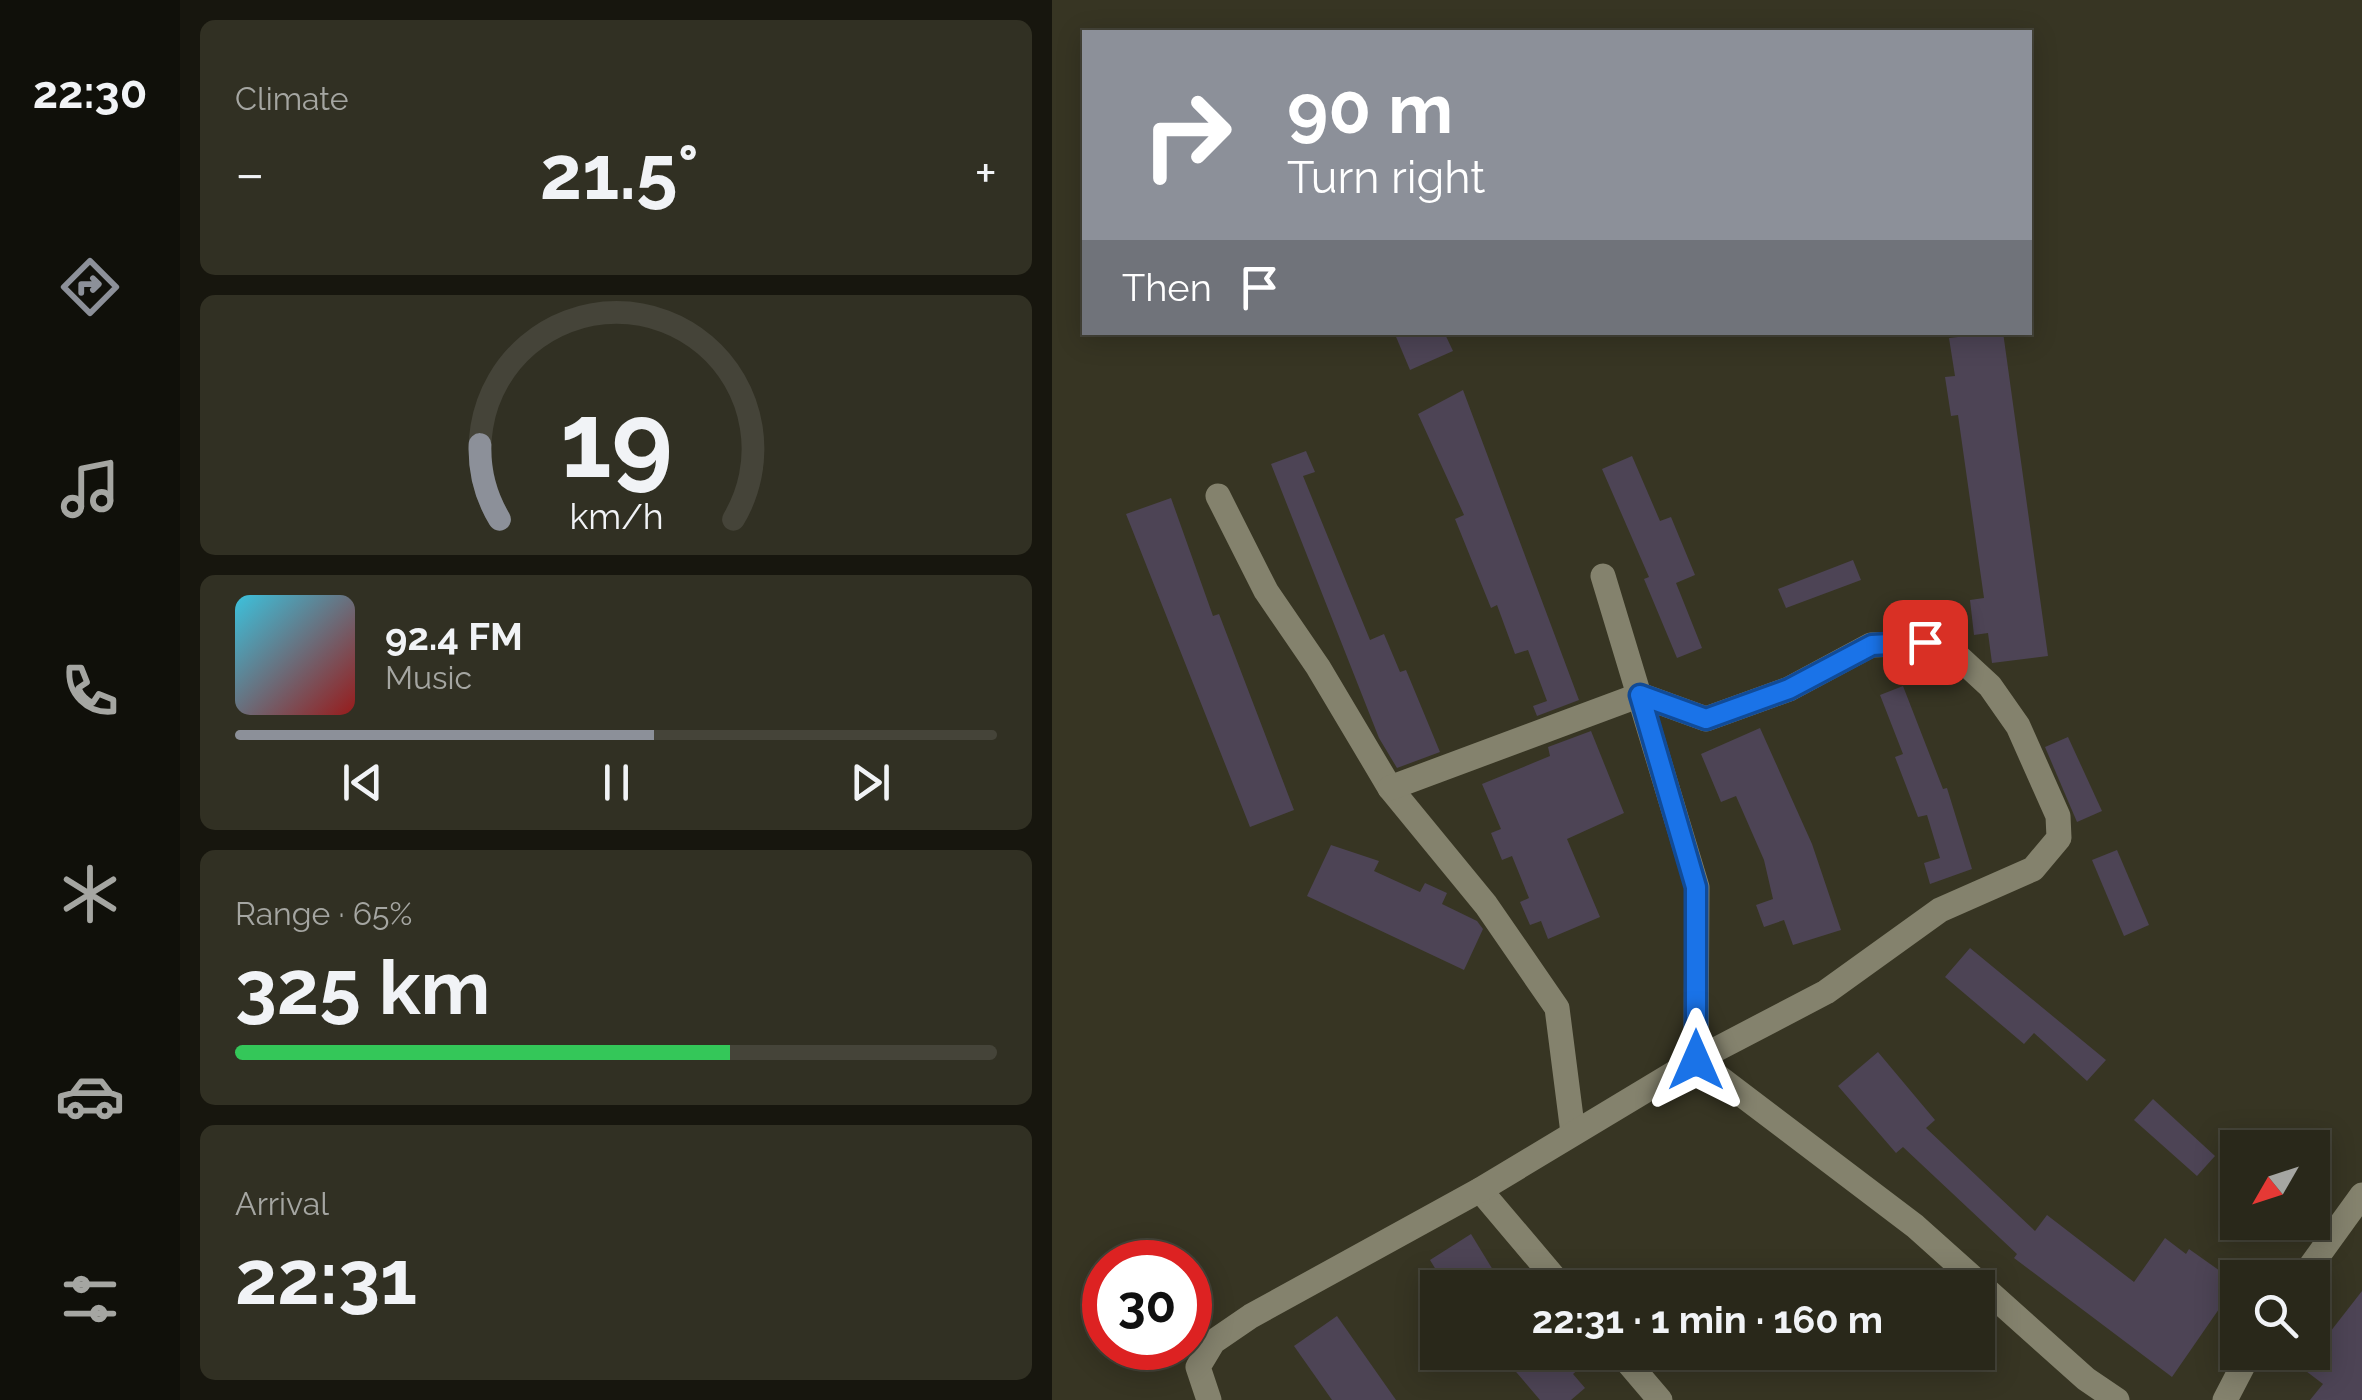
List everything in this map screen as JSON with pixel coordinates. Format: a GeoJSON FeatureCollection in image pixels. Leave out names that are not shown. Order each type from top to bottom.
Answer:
{"type":"FeatureCollection","features":[{"type":"Feature","properties":{"kind":"street"},"geometry":{"type":"LineString","coordinates":[[1218,496],[1266,591],[1318,666],[1390,788],[1486,906],[1557,1008],[1573,1134]]}},
{"type":"Feature","properties":{"kind":"street"},"geometry":{"type":"LineString","coordinates":[[1604,576],[1696,887],[1696,1060]]}},
{"type":"Feature","properties":{"kind":"street"},"geometry":{"type":"LineString","coordinates":[[1208,1400],[1198,1367],[1213,1342],[1250,1316],[1480,1190],[1696,1060],[1826,992],[1940,910],[2033,869],[2060,838],[2058,816],[2018,726],[1990,686],[1951,650],[1925,642],[1872,645],[1789,689],[1706,719],[1640,695],[1390,788]]}},
{"type":"Feature","properties":{"kind":"street"},"geometry":{"type":"LineString","coordinates":[[1696,1060],[1915,1226],[2086,1379],[2117,1400]]}},
{"type":"Feature","properties":{"kind":"street"},"geometry":{"type":"LineString","coordinates":[[1480,1190],[1548,1270]]}},
{"type":"Feature","properties":{"kind":"street"},"geometry":{"type":"LineString","coordinates":[[2315,1260],[2362,1195]]}},
{"type":"Feature","properties":{"kind":"street"},"geometry":{"type":"LineString","coordinates":[[1634,1370],[1660,1400]]}},
{"type":"Feature","properties":{"kind":"street"},"geometry":{"type":"LineString","coordinates":[[2225,1400],[2241,1370]]}},
{"type":"Feature","properties":{"kind":"building"},"geometry":{"type":"Polygon","coordinates":[[[1395,335],[1445,335],[1453,351],[1410,370],[1395,335]]]}},
{"type":"Feature","properties":{"kind":"building"},"geometry":{"type":"Polygon","coordinates":[[[2003,335],[2048,656],[1992,663],[1988,633],[1974,635],[1970,600],[1984,598],[1958,415],[1951,416],[1945,377],[1955,376],[1949,338],[2003,335]]]}},
{"type":"Feature","properties":{"kind":"building"},"geometry":{"type":"Polygon","coordinates":[[[1463,390],[1579,700],[1537,716],[1533,706],[1547,701],[1528,650],[1515,654],[1497,605],[1491,608],[1455,519],[1464,515],[1418,414],[1463,390]]]}},
{"type":"Feature","properties":{"kind":"building"},"geometry":{"type":"Polygon","coordinates":[[[1306,451],[1315,472],[1303,476],[1370,640],[1384,634],[1400,672],[1406,670],[1440,752],[1397,768],[1379,738],[1271,464],[1306,451]]]}},
{"type":"Feature","properties":{"kind":"building"},"geometry":{"type":"Polygon","coordinates":[[[1632,456],[1660,521],[1671,517],[1695,575],[1676,583],[1702,648],[1677,658],[1644,579],[1649,577],[1602,469],[1632,456]]]}},
{"type":"Feature","properties":{"kind":"building"},"geometry":{"type":"Polygon","coordinates":[[[1171,498],[1213,616],[1219,614],[1294,810],[1250,827],[1126,514],[1171,498]]]}},
{"type":"Feature","properties":{"kind":"building"},"geometry":{"type":"Polygon","coordinates":[[[1853,560],[1861,580],[1786,608],[1778,589],[1853,560]]]}},
{"type":"Feature","properties":{"kind":"building"},"geometry":{"type":"Polygon","coordinates":[[[1903,686],[1943,789],[1947,788],[1972,869],[1930,884],[1924,863],[1940,858],[1927,815],[1918,817],[1895,757],[1903,754],[1880,695],[1903,686]]]}},
{"type":"Feature","properties":{"kind":"building"},"geometry":{"type":"Polygon","coordinates":[[[1760,728],[1812,844],[1841,930],[1793,945],[1784,920],[1764,927],[1756,905],[1773,899],[1764,860],[1736,796],[1721,802],[1701,754],[1760,728]]]}},
{"type":"Feature","properties":{"kind":"building"},"geometry":{"type":"Polygon","coordinates":[[[1591,731],[1624,813],[1567,839],[1600,917],[1548,939],[1541,921],[1530,925],[1520,902],[1529,898],[1512,856],[1502,860],[1491,833],[1501,829],[1482,784],[1550,756],[1548,747],[1591,731]]]}},
{"type":"Feature","properties":{"kind":"building"},"geometry":{"type":"Polygon","coordinates":[[[2068,737],[2102,811],[2077,822],[2045,747],[2068,737]]]}},
{"type":"Feature","properties":{"kind":"building"},"geometry":{"type":"Polygon","coordinates":[[[1331,845],[1379,861],[1374,871],[1420,892],[1425,883],[1447,893],[1442,904],[1477,921],[1483,929],[1464,970],[1307,896],[1331,845]]]}},
{"type":"Feature","properties":{"kind":"building"},"geometry":{"type":"Polygon","coordinates":[[[2117,850],[2149,925],[2124,936],[2092,860],[2117,850]]]}},
{"type":"Feature","properties":{"kind":"building"},"geometry":{"type":"Polygon","coordinates":[[[1970,948],[2106,1060],[2087,1081],[2034,1033],[2024,1044],[1945,977],[1970,948]]]}},
{"type":"Feature","properties":{"kind":"building"},"geometry":{"type":"Polygon","coordinates":[[[1878,1052],[1935,1120],[1926,1128],[2035,1231],[2047,1215],[2134,1282],[2165,1238],[2220,1271],[2220,1308],[2172,1377],[2014,1258],[2017,1254],[1903,1147],[1896,1153],[1838,1086],[1878,1052]]]}},
{"type":"Feature","properties":{"kind":"building"},"geometry":{"type":"Polygon","coordinates":[[[2153,1099],[2215,1156],[2197,1176],[2134,1120],[2153,1099]]]}},
{"type":"Feature","properties":{"kind":"building"},"geometry":{"type":"Polygon","coordinates":[[[1471,1234],[1493,1270],[1436,1270],[1430,1260],[1471,1234]]]}},
{"type":"Feature","properties":{"kind":"building"},"geometry":{"type":"Polygon","coordinates":[[[2362,1291],[2362,1400],[2310,1400],[2323,1384],[2305,1370],[2330,1370],[2330,1332],[2362,1291]]]}},
{"type":"Feature","properties":{"kind":"building"},"geometry":{"type":"Polygon","coordinates":[[[1337,1316],[1396,1400],[1332,1400],[1294,1346],[1337,1316]]]}},
{"type":"Feature","properties":{"kind":"building"},"geometry":{"type":"Polygon","coordinates":[[[1514,1370],[1578,1370],[1573,1374],[1585,1388],[1571,1400],[1540,1400],[1514,1370]]]}},
{"type":"Feature","properties":{"kind":"route"},"geometry":{"type":"LineString","coordinates":[[1696,1060],[1696,887],[1640,695],[1706,719],[1789,689],[1872,645],[1925,642]]}}]}
